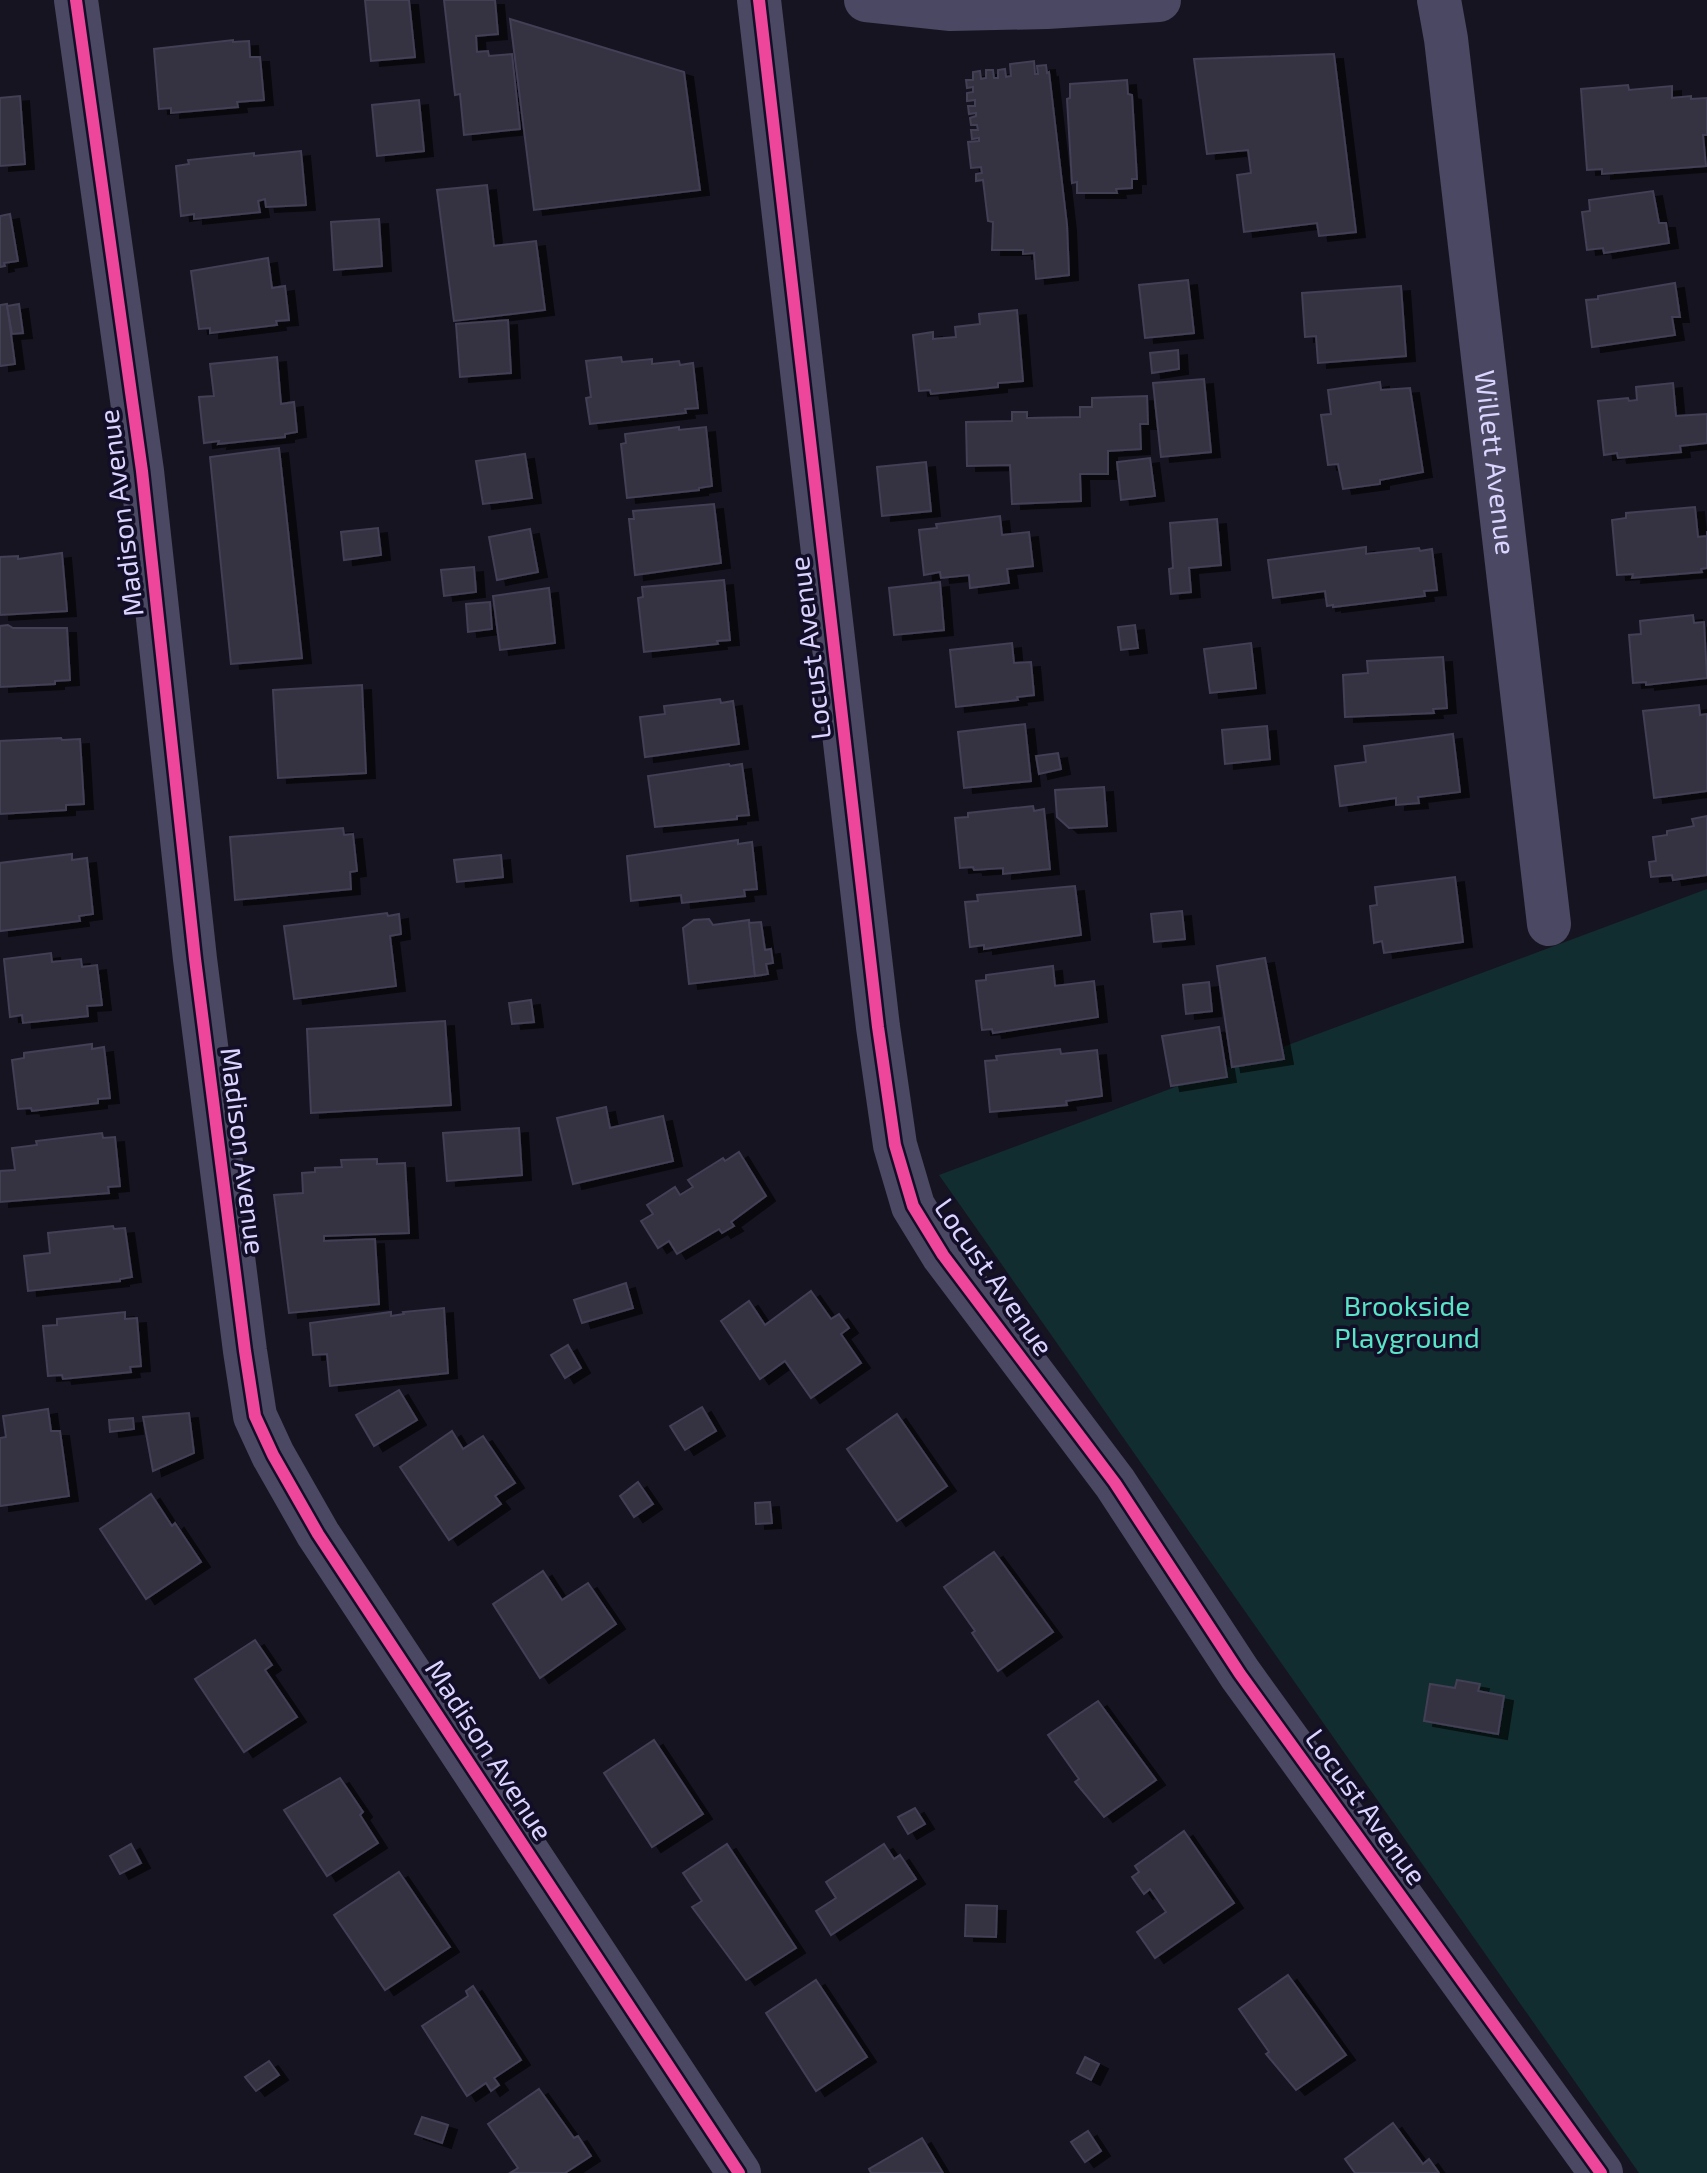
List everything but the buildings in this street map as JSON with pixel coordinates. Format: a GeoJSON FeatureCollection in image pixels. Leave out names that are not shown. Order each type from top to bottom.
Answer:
{"type":"FeatureCollection","features":[{"type":"Feature","properties":{"kind":"street","name":"Madison Avenue"},"geometry":{"type":"LineString","coordinates":[[76,0],[142,471],[195,959],[255,1416],[273,1455],[318,1534],[739,2173]]}},
{"type":"Feature","properties":{"kind":"street","name":"Locust Avenue"},"geometry":{"type":"LineString","coordinates":[[759,0],[878,1027],[895,1145],[913,1206],[943,1255],[1115,1483],[1240,1674],[1601,2173]]}},
{"type":"Feature","properties":{"kind":"street"},"geometry":{"type":"LineString","coordinates":[[866,0],[951,9],[1159,0]]}},
{"type":"Feature","properties":{"kind":"street","name":"Willett Avenue"},"geometry":{"type":"LineString","coordinates":[[1439,0],[1549,924]]}},
{"type":"Feature","properties":{"kind":"green space","name":"Brookside Playground"},"geometry":{"type":"Polygon","coordinates":[[[1707,889],[1707,2173],[1639,2173],[939,1175],[1707,889]]]}},
{"type":"Feature","properties":{"kind":"cycle path"},"geometry":{"type":"LineString","coordinates":[[76,0],[142,471],[195,959],[255,1416],[273,1455],[318,1534],[739,2173]]}},
{"type":"Feature","properties":{"kind":"cycle path"},"geometry":{"type":"LineString","coordinates":[[759,0],[878,1027],[895,1145],[913,1206],[943,1255],[1115,1483],[1240,1674],[1601,2173]]}}]}
